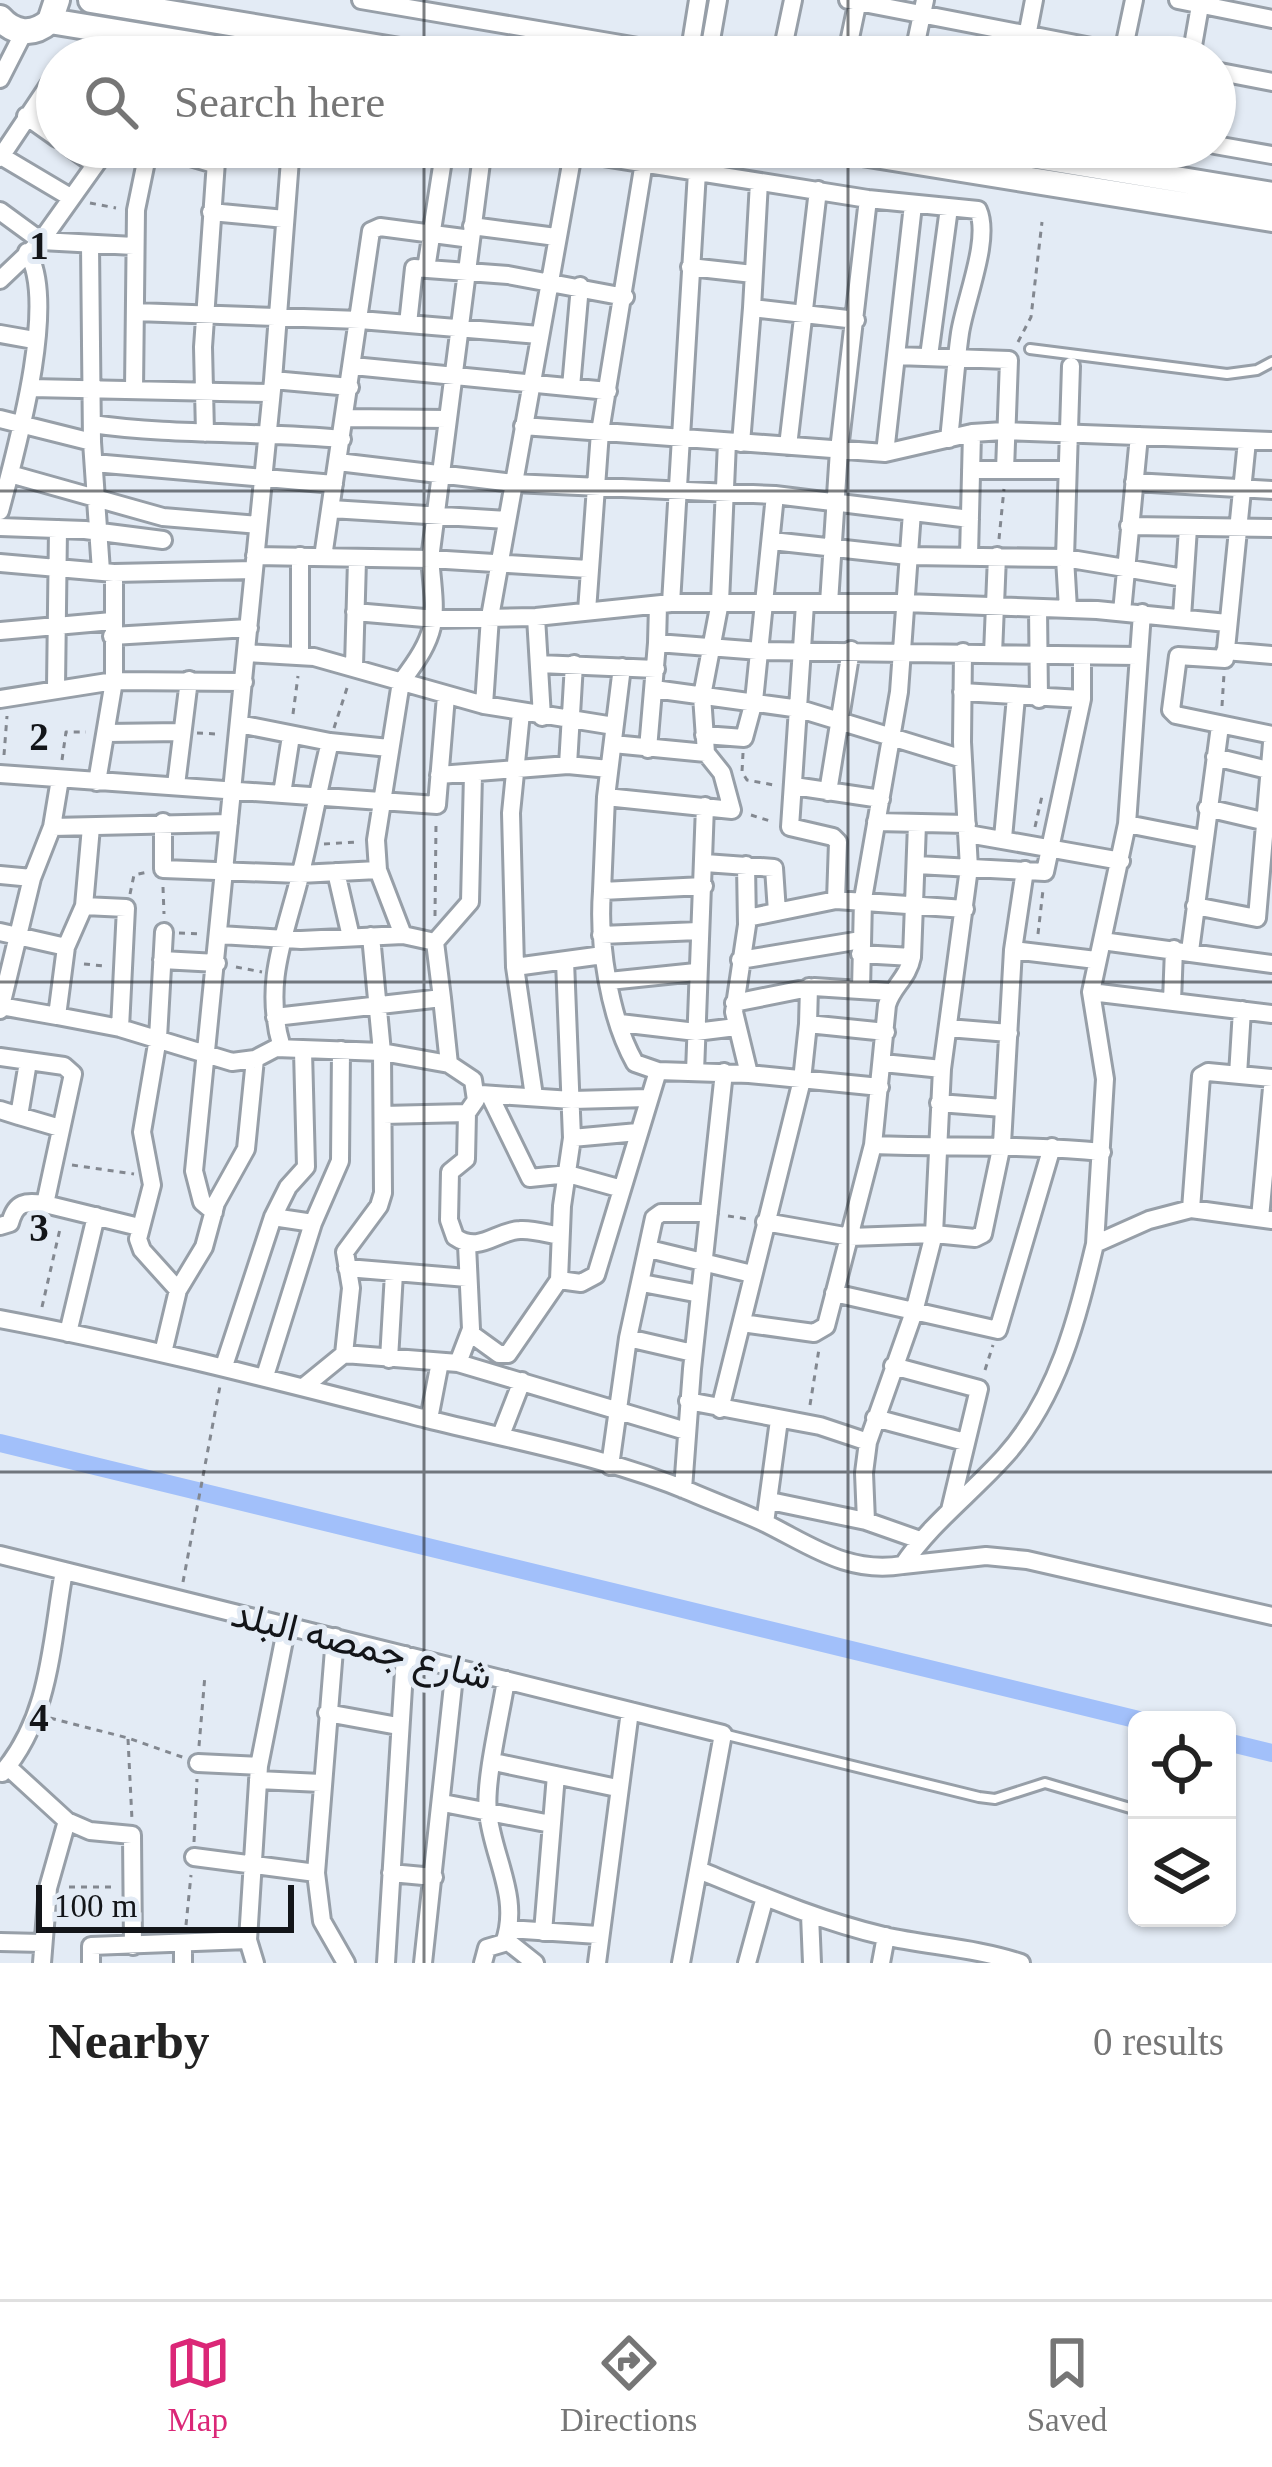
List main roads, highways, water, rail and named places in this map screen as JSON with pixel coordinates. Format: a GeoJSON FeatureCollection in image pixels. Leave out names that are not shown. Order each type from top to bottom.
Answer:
{"type":"FeatureCollection","features":[{"type":"Feature","properties":{"kind":"main road"},"geometry":{"type":"LineString","coordinates":[[91,0],[153,5],[322,36]]}},
{"type":"Feature","properties":{"kind":"main road"},"geometry":{"type":"LineString","coordinates":[[0,18],[23,32],[42,28],[53,11],[170,36]]}},
{"type":"Feature","properties":{"kind":"main road"},"geometry":{"type":"LineString","coordinates":[[955,168],[1272,219]]}},
{"type":"Feature","properties":{"kind":"main road"},"geometry":{"type":"LineString","coordinates":[[1109,168],[1272,195]]}},
{"type":"Feature","properties":{"kind":"waterway"},"geometry":{"type":"LineString","coordinates":[[0,1443],[1128,1717]]}},
{"type":"Feature","properties":{"kind":"waterway"},"geometry":{"type":"LineString","coordinates":[[1236,1744],[1272,1753]]}}]}
